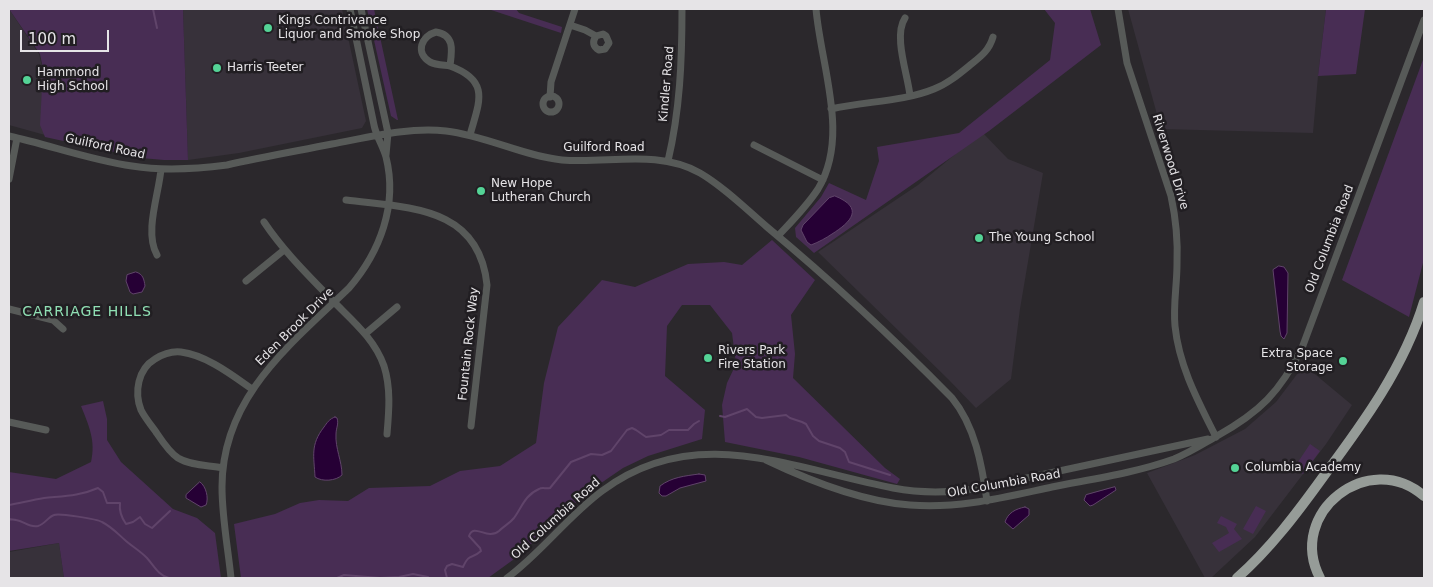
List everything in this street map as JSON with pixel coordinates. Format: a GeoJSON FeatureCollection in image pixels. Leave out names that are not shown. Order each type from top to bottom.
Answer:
{"type":"FeatureCollection","features":[{"type":"Feature","properties":{"kind":"highway"},"geometry":{"type":"LineString","coordinates":[[1237,578],[1250,567],[1284,529],[1368,414],[1410,342],[1424,302]]}},
{"type":"Feature","properties":{"kind":"highway"},"geometry":{"type":"LineString","coordinates":[[1320,578],[1314,564],[1312,552],[1315,529],[1325,508],[1342,491],[1360,482],[1381,480],[1402,483],[1424,496]]}},
{"type":"Feature","properties":{"kind":"street","name":"Eden Brook Drive"},"geometry":{"type":"LineString","coordinates":[[350,9],[376,136],[386,156]]}},
{"type":"Feature","properties":{"kind":"street","name":"Eden Brook Drive"},"geometry":{"type":"LineString","coordinates":[[232,578],[223,508],[223,468],[235,422],[252,389],[274,362],[349,288],[369,262],[381,235],[388,205],[390,181],[386,156],[388,133],[361,9]]}},
{"type":"Feature","properties":{"kind":"street"},"geometry":{"type":"LineString","coordinates":[[550,97],[551,82],[575,9]]}},
{"type":"Feature","properties":{"kind":"street","name":"Kindler Road"},"geometry":{"type":"LineString","coordinates":[[668,161],[680,91],[682,9]]}},
{"type":"Feature","properties":{"kind":"street"},"geometry":{"type":"LineString","coordinates":[[778,236],[812,198],[823,180],[833,146],[834,129],[816,9]]}},
{"type":"Feature","properties":{"kind":"street","name":"Riverwood Drive"},"geometry":{"type":"LineString","coordinates":[[1118,9],[1127,63],[1168,187],[1174,211],[1177,247],[1174,314],[1178,344],[1188,378],[1216,437]]}},
{"type":"Feature","properties":{"kind":"street"},"geometry":{"type":"LineString","coordinates":[[905,18],[901,23],[900,38],[910,96]]}},
{"type":"Feature","properties":{"kind":"street","name":"Old Columbia Road"},"geometry":{"type":"LineString","coordinates":[[766,460],[786,470],[853,494],[908,505],[951,506],[987,501],[1155,465],[1192,451],[1240,422],[1260,408],[1286,377],[1298,355],[1424,20]]}},
{"type":"Feature","properties":{"kind":"street"},"geometry":{"type":"LineString","coordinates":[[570,25],[596,36]]}},
{"type":"Feature","properties":{"kind":"street"},"geometry":{"type":"LineString","coordinates":[[450,66],[453,49],[450,39],[436,32],[426,36],[421,46],[425,58],[431,63],[450,66],[468,74],[478,88],[479,100],[470,135]]}},
{"type":"Feature","properties":{"kind":"street"},"geometry":{"type":"LineString","coordinates":[[831,109],[910,96],[934,89],[954,78],[986,51],[993,37]]}},
{"type":"Feature","properties":{"kind":"street","name":"Guilford Road"},"geometry":{"type":"LineString","coordinates":[[9,136],[130,166],[161,169],[209,168],[388,133],[428,130],[470,135],[532,154],[562,160],[654,159],[684,165],[706,177],[778,236],[852,301],[959,407],[971,428],[987,501]]}},
{"type":"Feature","properties":{"kind":"street"},"geometry":{"type":"LineString","coordinates":[[9,179],[17,138]]}},
{"type":"Feature","properties":{"kind":"street"},"geometry":{"type":"LineString","coordinates":[[754,145],[823,180]]}},
{"type":"Feature","properties":{"kind":"street"},"geometry":{"type":"LineString","coordinates":[[157,255],[151,236],[161,169]]}},
{"type":"Feature","properties":{"kind":"street","name":"Fountain Rock Way"},"geometry":{"type":"LineString","coordinates":[[346,200],[420,210],[442,217],[459,228],[480,257],[486,278],[487,296],[471,426]]}},
{"type":"Feature","properties":{"kind":"street"},"geometry":{"type":"LineString","coordinates":[[264,222],[284,250],[365,334],[380,356],[387,378],[389,405],[387,434]]}},
{"type":"Feature","properties":{"kind":"street"},"geometry":{"type":"LineString","coordinates":[[246,281],[284,250]]}},
{"type":"Feature","properties":{"kind":"street"},"geometry":{"type":"LineString","coordinates":[[365,334],[397,307]]}},
{"type":"Feature","properties":{"kind":"street"},"geometry":{"type":"LineString","coordinates":[[9,309],[45,317],[59,323],[64,329]]}},
{"type":"Feature","properties":{"kind":"street"},"geometry":{"type":"LineString","coordinates":[[223,468],[187,462],[171,452],[141,408],[138,394],[140,378],[147,365],[158,357],[183,352],[208,362],[252,389]]}},
{"type":"Feature","properties":{"kind":"street"},"geometry":{"type":"LineString","coordinates":[[9,422],[46,430]]}},
{"type":"Feature","properties":{"kind":"street","name":"Old Columbia Road"},"geometry":{"type":"LineString","coordinates":[[507,578],[527,562],[599,493],[611,484],[640,469],[693,454],[729,454],[788,463],[875,485],[911,491],[949,492],[985,487],[1216,437]]}},
{"type":"Feature","properties":{"kind":"shaded area","name":"Hammond High School"},"geometry":{"type":"Polygon","coordinates":[[[9,9],[39,54],[52,107],[45,135],[9,125],[9,9]]]}},
{"type":"Feature","properties":{"kind":"shaded area"},"geometry":{"type":"Polygon","coordinates":[[[9,9],[183,9],[188,160],[141,158],[45,137],[40,125],[43,69],[40,54],[9,9]]]}},
{"type":"Feature","properties":{"kind":"shaded area"},"geometry":{"type":"Polygon","coordinates":[[[183,9],[342,9],[366,121],[362,128],[239,153],[188,160],[183,9]]]}},
{"type":"Feature","properties":{"kind":"shaded area"},"geometry":{"type":"Polygon","coordinates":[[[367,9],[374,9],[398,120],[391,116],[367,9]]]}},
{"type":"Feature","properties":{"kind":"shaded area"},"geometry":{"type":"Polygon","coordinates":[[[488,9],[516,9],[519,13],[562,27],[561,33],[488,9]]]}},
{"type":"Feature","properties":{"kind":"shaded area"},"geometry":{"type":"Polygon","coordinates":[[[1044,9],[1090,9],[1101,45],[989,131],[814,253],[796,237],[795,228],[821,197],[829,183],[866,200],[879,161],[877,147],[959,133],[1050,60],[1055,23],[1044,9]]]}},
{"type":"Feature","properties":{"kind":"shaded area"},"geometry":{"type":"Polygon","coordinates":[[[1128,9],[1326,9],[1313,133],[1161,129],[1128,9]]]}},
{"type":"Feature","properties":{"kind":"shaded area"},"geometry":{"type":"Polygon","coordinates":[[[1326,9],[1365,9],[1356,74],[1318,76],[1326,9]]]}},
{"type":"Feature","properties":{"kind":"shaded area"},"geometry":{"type":"Polygon","coordinates":[[[1424,57],[1424,259],[1409,317],[1342,280],[1424,57]]]}},
{"type":"Feature","properties":{"kind":"shaded area"},"geometry":{"type":"Polygon","coordinates":[[[982,132],[1008,159],[1043,173],[1020,309],[1011,379],[976,408],[818,252],[918,185],[982,132]]]}},
{"type":"Feature","properties":{"kind":"shaded area"},"geometry":{"type":"Polygon","coordinates":[[[835,196],[850,205],[852,215],[845,225],[811,245],[807,242],[801,230],[803,225],[829,198],[835,196]]]}},
{"type":"Feature","properties":{"kind":"shaded area"},"geometry":{"type":"Polygon","coordinates":[[[772,240],[815,280],[791,315],[795,354],[793,378],[885,468],[900,479],[897,484],[799,457],[725,442],[722,405],[727,383],[736,364],[732,333],[710,305],[682,305],[667,326],[665,376],[705,410],[702,439],[648,456],[623,468],[585,494],[517,557],[488,578],[241,578],[234,524],[275,514],[300,503],[319,500],[348,501],[369,488],[430,486],[460,471],[500,466],[536,443],[544,383],[558,327],[602,280],[635,287],[688,264],[724,262],[742,265],[772,240]]]}},
{"type":"Feature","properties":{"kind":"shaded area"},"geometry":{"type":"Polygon","coordinates":[[[1279,266],[1284,267],[1288,273],[1287,333],[1284,339],[1280,331],[1273,270],[1279,266]]]}},
{"type":"Feature","properties":{"kind":"shaded area"},"geometry":{"type":"Polygon","coordinates":[[[136,272],[143,277],[145,286],[142,292],[133,294],[130,292],[126,281],[127,275],[136,272]]]}},
{"type":"Feature","properties":{"kind":"shaded area","name":"Columbia Academy"},"geometry":{"type":"Polygon","coordinates":[[[1304,365],[1352,405],[1326,444],[1255,537],[1211,578],[1205,578],[1147,473],[1195,455],[1245,429],[1276,402],[1304,365]]]}},
{"type":"Feature","properties":{"kind":"shaded area"},"geometry":{"type":"Polygon","coordinates":[[[103,401],[107,419],[107,440],[121,462],[173,509],[197,518],[215,533],[221,578],[64,578],[59,543],[9,551],[9,472],[56,479],[91,462],[92,440],[81,406],[103,401]]]}},
{"type":"Feature","properties":{"kind":"shaded area"},"geometry":{"type":"Polygon","coordinates":[[[335,417],[338,420],[336,439],[342,475],[333,480],[321,480],[315,477],[315,445],[324,427],[335,417]]]}},
{"type":"Feature","properties":{"kind":"shaded area"},"geometry":{"type":"Polygon","coordinates":[[[1310,444],[1320,451],[1303,474],[1294,468],[1310,444]]]}},
{"type":"Feature","properties":{"kind":"shaded area"},"geometry":{"type":"Polygon","coordinates":[[[705,475],[706,481],[680,488],[666,496],[662,496],[659,493],[660,486],[669,481],[679,477],[705,475]]]}},
{"type":"Feature","properties":{"kind":"shaded area"},"geometry":{"type":"Polygon","coordinates":[[[200,482],[207,496],[206,505],[201,507],[186,498],[186,495],[200,482]]]}},
{"type":"Feature","properties":{"kind":"shaded area"},"geometry":{"type":"Polygon","coordinates":[[[1115,487],[1116,490],[1093,505],[1090,506],[1084,500],[1086,495],[1115,487]]]}},
{"type":"Feature","properties":{"kind":"shaded area"},"geometry":{"type":"Polygon","coordinates":[[[1256,506],[1266,511],[1253,534],[1243,529],[1256,506]]]}},
{"type":"Feature","properties":{"kind":"shaded area"},"geometry":{"type":"Polygon","coordinates":[[[1025,507],[1029,509],[1029,515],[1013,529],[1005,522],[1006,519],[1012,512],[1025,507]]]}},
{"type":"Feature","properties":{"kind":"shaded area"},"geometry":{"type":"Polygon","coordinates":[[[1221,516],[1237,524],[1234,529],[1242,539],[1219,552],[1212,543],[1229,533],[1226,527],[1217,523],[1221,516]]]}},
{"type":"Feature","properties":{"kind":"shaded area"},"geometry":{"type":"Polygon","coordinates":[[[59,543],[64,578],[9,578],[9,552],[59,543]]]}},
{"type":"Feature","properties":{"kind":"waterway"},"geometry":{"type":"LineString","coordinates":[[153,9],[157,28]]}},
{"type":"Feature","properties":{"kind":"waterway"},"geometry":{"type":"LineString","coordinates":[[720,416],[725,417],[747,409],[756,417],[762,418],[786,415],[806,424],[813,436],[819,441],[840,448],[845,452],[849,462],[890,475]]}},
{"type":"Feature","properties":{"kind":"waterway"},"geometry":{"type":"LineString","coordinates":[[447,578],[445,570],[447,566],[452,564],[463,567],[469,558],[481,551],[469,536],[471,532],[478,531],[494,534],[499,531],[514,518],[530,495],[540,488],[550,488],[571,462],[591,454],[602,455],[611,451],[627,430],[632,428],[646,437],[661,435],[669,430],[688,430],[699,421]]}},
{"type":"Feature","properties":{"kind":"waterway"},"geometry":{"type":"LineString","coordinates":[[9,505],[78,494],[98,488],[103,492],[107,503],[120,503],[121,514],[126,524],[140,517],[145,524],[152,528],[170,511]]}},
{"type":"Feature","properties":{"kind":"waterway"},"geometry":{"type":"LineString","coordinates":[[9,519],[35,526],[40,525],[54,515],[99,521],[112,528],[159,572],[169,578]]}},
{"type":"Feature","properties":{"kind":"waterway"},"geometry":{"type":"LineString","coordinates":[[337,578],[344,575],[380,578],[413,574],[429,578]]}},
{"type":"Feature","properties":{"kind":"place","name":"Kings Contrivance Liquor and Smoke Shop"},"geometry":{"type":"Point","coordinates":[268,28]}},
{"type":"Feature","properties":{"kind":"place","name":"Harris Teeter"},"geometry":{"type":"Point","coordinates":[217,68]}},
{"type":"Feature","properties":{"kind":"place","name":"Hammond High School"},"geometry":{"type":"Point","coordinates":[27,80]}},
{"type":"Feature","properties":{"kind":"place","name":"New Hope Lutheran Church"},"geometry":{"type":"Point","coordinates":[481,191]}},
{"type":"Feature","properties":{"kind":"place","name":"The Young School"},"geometry":{"type":"Point","coordinates":[979,238]}},
{"type":"Feature","properties":{"kind":"place","name":"Rivers Park Fire Station"},"geometry":{"type":"Point","coordinates":[708,358]}},
{"type":"Feature","properties":{"kind":"place","name":"Extra Space Storage"},"geometry":{"type":"Point","coordinates":[1343,361]}},
{"type":"Feature","properties":{"kind":"place","name":"Columbia Academy"},"geometry":{"type":"Point","coordinates":[1235,468]}},
{"type":"Feature","properties":{"kind":"district","name":"CARRIAGE HILLS"},"geometry":{"type":"Point","coordinates":[87,312]}}]}
